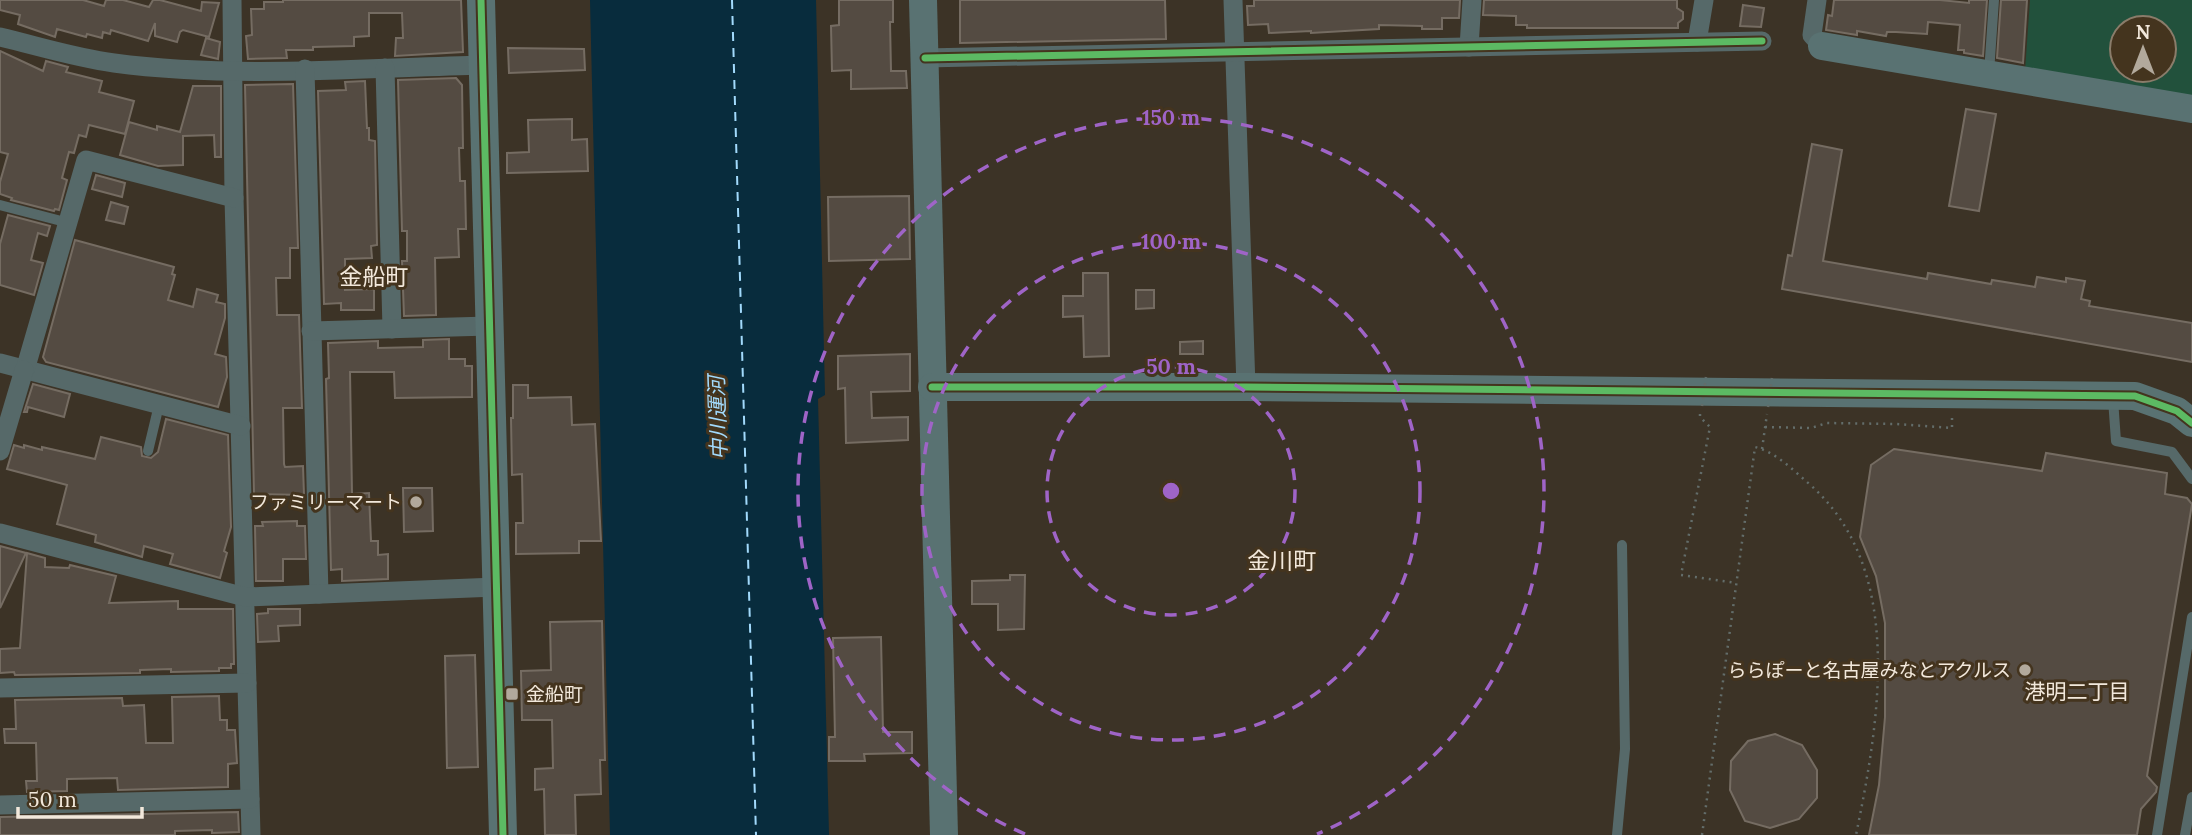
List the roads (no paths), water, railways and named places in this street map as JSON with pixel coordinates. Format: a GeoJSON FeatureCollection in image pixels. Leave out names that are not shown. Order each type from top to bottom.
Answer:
{"type":"FeatureCollection","features":[{"type":"Feature","properties":{"kind":"street"},"geometry":{"type":"LineString","coordinates":[[232,0],[234,198],[251,835]]}},
{"type":"Feature","properties":{"kind":"street"},"geometry":{"type":"LineString","coordinates":[[481,0],[503,835]]}},
{"type":"Feature","properties":{"kind":"street"},"geometry":{"type":"LineString","coordinates":[[923,0],[944,835]]}},
{"type":"Feature","properties":{"kind":"street"},"geometry":{"type":"LineString","coordinates":[[1233,0],[1246,387]]}},
{"type":"Feature","properties":{"kind":"street"},"geometry":{"type":"LineString","coordinates":[[1469,47],[1472,0]]}},
{"type":"Feature","properties":{"kind":"street"},"geometry":{"type":"LineString","coordinates":[[1698,42],[1704,0]]}},
{"type":"Feature","properties":{"kind":"street"},"geometry":{"type":"LineString","coordinates":[[1817,0],[1812,35],[1822,46],[2192,109]]}},
{"type":"Feature","properties":{"kind":"street"},"geometry":{"type":"LineString","coordinates":[[0,37],[111,63],[232,71],[483,65]]}},
{"type":"Feature","properties":{"kind":"street"},"geometry":{"type":"LineString","coordinates":[[925,58],[1762,41]]}},
{"type":"Feature","properties":{"kind":"street"},"geometry":{"type":"LineString","coordinates":[[385,68],[392,329]]}},
{"type":"Feature","properties":{"kind":"street"},"geometry":{"type":"LineString","coordinates":[[305,69],[319,594]]}},
{"type":"Feature","properties":{"kind":"street"},"geometry":{"type":"LineString","coordinates":[[0,451],[86,160],[234,198]]}},
{"type":"Feature","properties":{"kind":"street"},"geometry":{"type":"LineString","coordinates":[[311,331],[489,326]]}},
{"type":"Feature","properties":{"kind":"street"},"geometry":{"type":"LineString","coordinates":[[0,363],[241,426]]}},
{"type":"Feature","properties":{"kind":"street"},"geometry":{"type":"LineString","coordinates":[[932,387],[1246,387],[2135,396],[2176,411],[2192,423]]}},
{"type":"Feature","properties":{"kind":"street"},"geometry":{"type":"LineString","coordinates":[[0,533],[245,597],[496,587]]}},
{"type":"Feature","properties":{"kind":"street"},"geometry":{"type":"LineString","coordinates":[[0,688],[247,683]]}},
{"type":"Feature","properties":{"kind":"street"},"geometry":{"type":"LineString","coordinates":[[0,804],[250,799]]}},
{"type":"Feature","properties":{"kind":"lane"},"geometry":{"type":"LineString","coordinates":[[1989,74],[1994,0]]}},
{"type":"Feature","properties":{"kind":"lane"},"geometry":{"type":"LineString","coordinates":[[0,205],[69,223]]}},
{"type":"Feature","properties":{"kind":"lane"},"geometry":{"type":"LineString","coordinates":[[2113,396],[2116,441],[2172,452],[2192,479]]}},
{"type":"Feature","properties":{"kind":"lane"},"geometry":{"type":"LineString","coordinates":[[148,451],[159,405]]}},
{"type":"Feature","properties":{"kind":"lane"},"geometry":{"type":"LineString","coordinates":[[1617,835],[1625,749],[1622,544]]}},
{"type":"Feature","properties":{"kind":"lane"},"geometry":{"type":"LineString","coordinates":[[2157,835],[2192,617]]}},
{"type":"Feature","properties":{"kind":"lane"},"geometry":{"type":"LineString","coordinates":[[2185,835],[2192,797]]}},
{"type":"Feature","properties":{"kind":"water","name":"中川運河"},"geometry":{"type":"Polygon","coordinates":[[[590,0],[816,0],[825,395],[818,399],[829,835],[610,835],[590,0]]]}},
{"type":"Feature","properties":{"kind":"place","name":"ファミリーマート"},"geometry":{"type":"Point","coordinates":[416,502]}},
{"type":"Feature","properties":{"kind":"place","name":"ららぽーと名古屋みなとアクルス"},"geometry":{"type":"Point","coordinates":[2025,670]}},
{"type":"Feature","properties":{"kind":"place","name":"金船町"},"geometry":{"type":"Point","coordinates":[512,694]}},
{"type":"Feature","properties":{"kind":"district","name":"金船町"},"geometry":{"type":"Point","coordinates":[374,277]}},
{"type":"Feature","properties":{"kind":"district","name":"金川町"},"geometry":{"type":"Point","coordinates":[1282,561]}},
{"type":"Feature","properties":{"kind":"district","name":"港明二丁目"},"geometry":{"type":"Point","coordinates":[2077,692]}}]}
